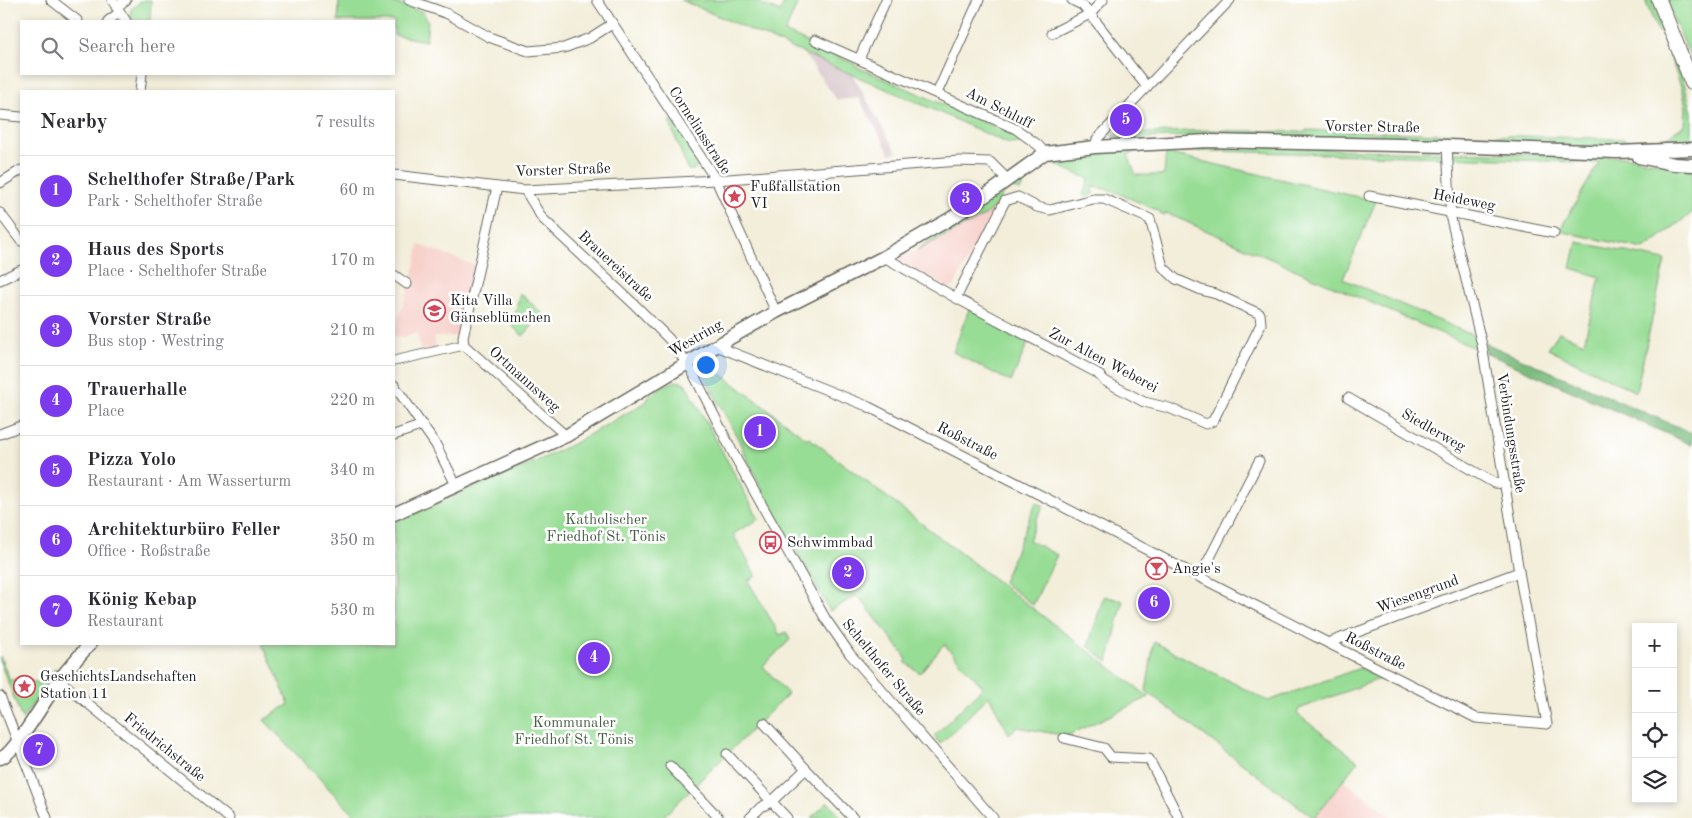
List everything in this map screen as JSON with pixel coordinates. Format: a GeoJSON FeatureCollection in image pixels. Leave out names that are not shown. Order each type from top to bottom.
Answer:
{"type":"FeatureCollection","features":[{"type":"Feature","properties":{"kind":"main road"},"geometry":{"type":"LineString","coordinates":[[1659,0],[1692,83]]}},
{"type":"Feature","properties":{"kind":"street"},"geometry":{"type":"LineString","coordinates":[[51,0],[77,20]]}},
{"type":"Feature","properties":{"kind":"street"},"geometry":{"type":"LineString","coordinates":[[109,20],[116,6],[126,0]]}},
{"type":"Feature","properties":{"kind":"street"},"geometry":{"type":"LineString","coordinates":[[409,0],[448,14],[489,37],[528,51],[564,48],[590,38],[612,24]]}},
{"type":"Feature","properties":{"kind":"street","name":"Corneliusstraße"},"geometry":{"type":"LineString","coordinates":[[597,0],[716,180],[776,312]]}},
{"type":"Feature","properties":{"kind":"street"},"geometry":{"type":"LineString","coordinates":[[859,59],[886,0]]}},
{"type":"Feature","properties":{"kind":"street"},"geometry":{"type":"LineString","coordinates":[[936,93],[979,0]]}},
{"type":"Feature","properties":{"kind":"street"},"geometry":{"type":"LineString","coordinates":[[1072,0],[1082,4],[1147,87]]}},
{"type":"Feature","properties":{"kind":"street"},"geometry":{"type":"LineString","coordinates":[[1052,33],[1090,14],[1103,0]]}},
{"type":"Feature","properties":{"kind":"street"},"geometry":{"type":"LineString","coordinates":[[1095,147],[1097,140],[1230,0]]}},
{"type":"Feature","properties":{"kind":"street"},"geometry":{"type":"LineString","coordinates":[[116,6],[125,20]]}},
{"type":"Feature","properties":{"kind":"street","name":"Am Schluff"},"geometry":{"type":"LineString","coordinates":[[815,40],[1016,129],[1038,145],[1045,153]]}},
{"type":"Feature","properties":{"kind":"street"},"geometry":{"type":"LineString","coordinates":[[140,90],[142,75]]}},
{"type":"Feature","properties":{"kind":"street"},"geometry":{"type":"LineString","coordinates":[[0,115],[20,117]]}},
{"type":"Feature","properties":{"kind":"street","name":"Vorster Straße"},"geometry":{"type":"LineString","coordinates":[[395,175],[525,190],[716,180],[960,161],[990,162],[1007,179],[1045,153],[1095,147],[1208,141],[1617,152],[1692,149]]}},
{"type":"Feature","properties":{"kind":"street","name":"Verbindungsstraße"},"geometry":{"type":"LineString","coordinates":[[1447,146],[1449,213],[1482,345],[1519,572],[1547,724]]}},
{"type":"Feature","properties":{"kind":"street","name":"Vorster Straße"},"geometry":{"type":"LineString","coordinates":[[1617,152],[1674,164],[1692,165]]}},
{"type":"Feature","properties":{"kind":"street"},"geometry":{"type":"LineString","coordinates":[[0,184],[20,171]]}},
{"type":"Feature","properties":{"kind":"street","name":"Westring"},"geometry":{"type":"LineString","coordinates":[[395,514],[566,436],[686,363],[776,312],[884,258],[975,204],[1007,179]]}},
{"type":"Feature","properties":{"kind":"street"},"geometry":{"type":"LineString","coordinates":[[395,361],[464,345],[463,337],[497,187]]}},
{"type":"Feature","properties":{"kind":"street","name":"Brauereistraße"},"geometry":{"type":"LineString","coordinates":[[525,190],[542,218],[669,339],[686,363]]}},
{"type":"Feature","properties":{"kind":"street","name":"Heideweg"},"geometry":{"type":"LineString","coordinates":[[1369,196],[1554,233]]}},
{"type":"Feature","properties":{"kind":"street","name":"Zur Alten Weberei"},"geometry":{"type":"LineString","coordinates":[[884,258],[956,298],[1097,373],[1105,381],[1144,402],[1169,408],[1206,424],[1213,420],[1261,324],[1260,314],[1216,294],[1201,290],[1176,279],[1163,267],[1150,219],[1104,199],[1093,199],[1050,210],[1037,207],[1018,197],[1005,201],[956,298]]}},
{"type":"Feature","properties":{"kind":"street"},"geometry":{"type":"LineString","coordinates":[[0,213],[20,239]]}},
{"type":"Feature","properties":{"kind":"street"},"geometry":{"type":"LineString","coordinates":[[0,280],[20,270]]}},
{"type":"Feature","properties":{"kind":"street"},"geometry":{"type":"LineString","coordinates":[[395,276],[407,284]]}},
{"type":"Feature","properties":{"kind":"street","name":"Ortmannsweg"},"geometry":{"type":"LineString","coordinates":[[464,345],[566,436]]}},
{"type":"Feature","properties":{"kind":"street","name":"Roßstraße"},"geometry":{"type":"LineString","coordinates":[[716,346],[867,406],[1476,718],[1547,724]]}},
{"type":"Feature","properties":{"kind":"street","name":"Schelthofer Straße"},"geometry":{"type":"LineString","coordinates":[[686,363],[701,386],[734,455],[825,618],[850,654],[993,818]]}},
{"type":"Feature","properties":{"kind":"street"},"geometry":{"type":"LineString","coordinates":[[395,386],[436,445],[456,485]]}},
{"type":"Feature","properties":{"kind":"street","name":"Siedlerweg"},"geometry":{"type":"LineString","coordinates":[[1348,398],[1494,483],[1505,484]]}},
{"type":"Feature","properties":{"kind":"street"},"geometry":{"type":"LineString","coordinates":[[395,436],[423,425]]}},
{"type":"Feature","properties":{"kind":"street"},"geometry":{"type":"LineString","coordinates":[[0,434],[20,426]]}},
{"type":"Feature","properties":{"kind":"street"},"geometry":{"type":"LineString","coordinates":[[1200,577],[1259,461]]}},
{"type":"Feature","properties":{"kind":"street","name":"Wiesengrund"},"geometry":{"type":"LineString","coordinates":[[1328,643],[1519,572]]}},
{"type":"Feature","properties":{"kind":"street"},"geometry":{"type":"LineString","coordinates":[[0,758],[4,757],[17,742],[59,680],[89,645]]}},
{"type":"Feature","properties":{"kind":"street","name":"Friedrichstraße"},"geometry":{"type":"LineString","coordinates":[[59,680],[229,818]]}},
{"type":"Feature","properties":{"kind":"street"},"geometry":{"type":"LineString","coordinates":[[0,696],[47,818]]}},
{"type":"Feature","properties":{"kind":"street"},"geometry":{"type":"LineString","coordinates":[[764,722],[850,817]]}},
{"type":"Feature","properties":{"kind":"street"},"geometry":{"type":"LineString","coordinates":[[1064,738],[1104,748],[1111,757],[1149,760],[1179,818]]}},
{"type":"Feature","properties":{"kind":"street"},"geometry":{"type":"LineString","coordinates":[[727,754],[787,818]]}},
{"type":"Feature","properties":{"kind":"street"},"geometry":{"type":"LineString","coordinates":[[670,766],[719,818]]}},
{"type":"Feature","properties":{"kind":"street"},"geometry":{"type":"LineString","coordinates":[[750,818],[761,807],[772,802],[806,769]]}},
{"type":"Feature","properties":{"kind":"shaded area"},"geometry":{"type":"Polygon","coordinates":[[[804,54],[852,74],[897,153],[890,154],[859,98],[837,100],[804,54]]]}},
{"type":"Feature","properties":{"kind":"shaded area"},"geometry":{"type":"Polygon","coordinates":[[[997,204],[954,286],[949,288],[896,260],[984,216],[997,204]]]}},
{"type":"Feature","properties":{"kind":"shaded area","name":"Kita Villa Gänseblümchen"},"geometry":{"type":"Polygon","coordinates":[[[419,245],[477,266],[461,336],[434,337],[436,349],[421,352],[417,333],[407,337],[395,337],[395,328],[413,275],[419,245]]]}},
{"type":"Feature","properties":{"kind":"shaded area"},"geometry":{"type":"Polygon","coordinates":[[[1343,780],[1393,818],[1314,818],[1343,780]]]}},
{"type":"Feature","properties":{"kind":"green space"},"geometry":{"type":"Polygon","coordinates":[[[143,0],[151,0],[150,20],[132,20],[130,16],[131,9],[143,0]]]}},
{"type":"Feature","properties":{"kind":"green space"},"geometry":{"type":"Polygon","coordinates":[[[339,0],[384,0],[423,12],[428,22],[426,41],[395,35],[395,20],[338,20],[339,0]]]}},
{"type":"Feature","properties":{"kind":"green space"},"geometry":{"type":"Polygon","coordinates":[[[681,0],[752,0],[780,12],[786,0],[799,0],[785,32],[855,64],[855,66],[1020,138],[1022,143],[1009,144],[681,0]]]}},
{"type":"Feature","properties":{"kind":"green space"},"geometry":{"type":"Polygon","coordinates":[[[1645,0],[1652,0],[1681,72],[1692,112],[1692,144],[1659,148],[1193,136],[1120,139],[1110,135],[1207,130],[1307,132],[1306,130],[1624,139],[1624,141],[1665,138],[1685,125],[1686,108],[1683,92],[1661,32],[1658,32],[1645,0]]]}},
{"type":"Feature","properties":{"kind":"green space"},"geometry":{"type":"Polygon","coordinates":[[[1665,0],[1692,0],[1692,60],[1665,0]]]}},
{"type":"Feature","properties":{"kind":"green space"},"geometry":{"type":"Polygon","coordinates":[[[669,121],[673,121],[698,158],[699,165],[694,170],[688,170],[669,121]]]}},
{"type":"Feature","properties":{"kind":"green space"},"geometry":{"type":"Polygon","coordinates":[[[1209,146],[1440,152],[1444,157],[1183,152],[1163,148],[1209,146]]]}},
{"type":"Feature","properties":{"kind":"green space"},"geometry":{"type":"Polygon","coordinates":[[[1143,148],[1128,155],[1136,175],[1164,175],[1166,153],[1376,201],[1343,279],[1477,337],[1479,350],[1166,213],[1164,216],[1160,214],[1161,212],[1111,190],[1093,187],[1094,194],[1085,197],[1083,195],[1089,179],[1049,162],[1066,160],[1066,157],[1075,153],[1143,148]]]}},
{"type":"Feature","properties":{"kind":"green space"},"geometry":{"type":"Polygon","coordinates":[[[1454,152],[1626,157],[1692,168],[1692,213],[1644,249],[1559,231],[1599,163],[1449,157],[1454,152]]]}},
{"type":"Feature","properties":{"kind":"green space"},"geometry":{"type":"Polygon","coordinates":[[[1034,167],[1020,191],[1013,188],[1003,193],[997,204],[984,216],[917,250],[1034,167]]]}},
{"type":"Feature","properties":{"kind":"green space"},"geometry":{"type":"Polygon","coordinates":[[[1577,242],[1665,260],[1636,392],[1548,349],[1559,332],[1584,343],[1600,277],[1571,268],[1577,242]]]}},
{"type":"Feature","properties":{"kind":"green space"},"geometry":{"type":"Polygon","coordinates":[[[520,293],[543,314],[523,336],[512,326],[520,293]]]}},
{"type":"Feature","properties":{"kind":"green space"},"geometry":{"type":"Polygon","coordinates":[[[969,309],[1029,340],[1011,382],[953,352],[969,309]]]}},
{"type":"Feature","properties":{"kind":"green space"},"geometry":{"type":"Polygon","coordinates":[[[1485,343],[1692,433],[1692,445],[1486,353],[1485,343]]]}},
{"type":"Feature","properties":{"kind":"green space"},"geometry":{"type":"Polygon","coordinates":[[[705,362],[807,439],[808,437],[1149,697],[1067,736],[1017,727],[1009,734],[989,696],[940,744],[934,736],[983,687],[944,644],[920,673],[905,662],[907,660],[904,655],[860,598],[855,596],[830,611],[763,492],[737,437],[705,377],[702,367],[705,362]]]}},
{"type":"Feature","properties":{"kind":"green space"},"geometry":{"type":"Polygon","coordinates":[[[677,381],[685,383],[759,519],[733,534],[756,576],[748,581],[780,635],[786,632],[790,640],[763,666],[788,694],[662,818],[351,818],[354,815],[264,720],[289,704],[263,645],[395,645],[395,523],[501,475],[505,476],[573,444],[646,402],[651,394],[677,381]]]}},
{"type":"Feature","properties":{"kind":"green space"},"geometry":{"type":"Polygon","coordinates":[[[1036,502],[1044,506],[1037,518],[1029,540],[1057,555],[1033,605],[1003,582],[1036,502]]]}},
{"type":"Feature","properties":{"kind":"green space"},"geometry":{"type":"Polygon","coordinates":[[[1104,596],[1123,601],[1108,662],[1088,646],[1104,596]]]}},
{"type":"Feature","properties":{"kind":"green space"},"geometry":{"type":"Polygon","coordinates":[[[1154,642],[1268,701],[1360,668],[1382,678],[1299,709],[1297,714],[1358,761],[1314,818],[1146,691],[1154,642]]]}},
{"type":"Feature","properties":{"kind":"green space"},"geometry":{"type":"Polygon","coordinates":[[[0,656],[10,681],[21,676],[41,685],[55,668],[58,670],[22,719],[0,662],[0,656]]]}},
{"type":"Feature","properties":{"kind":"green space"},"geometry":{"type":"Polygon","coordinates":[[[828,802],[840,818],[811,818],[828,802]]]}},
{"type":"Feature","properties":{"kind":"place","name":"Pizza Yolo"},"geometry":{"type":"Point","coordinates":[1126,120]}},
{"type":"Feature","properties":{"kind":"place","name":"Fußfallstation VI"},"geometry":{"type":"Point","coordinates":[734,196]}},
{"type":"Feature","properties":{"kind":"place","name":"Vorster Straße"},"geometry":{"type":"Point","coordinates":[966,199]}},
{"type":"Feature","properties":{"kind":"place","name":"Kita Villa Gänseblümchen"},"geometry":{"type":"Point","coordinates":[434,310]}},
{"type":"Feature","properties":{"kind":"place","name":"Schelthofer Straße/Park"},"geometry":{"type":"Point","coordinates":[760,432]}},
{"type":"Feature","properties":{"kind":"place","name":"Schwimmbad"},"geometry":{"type":"Point","coordinates":[771,543]}},
{"type":"Feature","properties":{"kind":"place","name":"Angie's"},"geometry":{"type":"Point","coordinates":[1156,569]}},
{"type":"Feature","properties":{"kind":"place","name":"Haus des Sports"},"geometry":{"type":"Point","coordinates":[848,573]}},
{"type":"Feature","properties":{"kind":"place","name":"Architekturbüro Feller"},"geometry":{"type":"Point","coordinates":[1154,603]}},
{"type":"Feature","properties":{"kind":"place","name":"Trauerhalle"},"geometry":{"type":"Point","coordinates":[594,658]}},
{"type":"Feature","properties":{"kind":"place","name":"GeschichtsLandschaften Station 11"},"geometry":{"type":"Point","coordinates":[24,686]}},
{"type":"Feature","properties":{"kind":"place","name":"König Kebap"},"geometry":{"type":"Point","coordinates":[39,750]}},
{"type":"Feature","properties":{"kind":"park label","name":"Katholischer Friedhof St. Tönis"},"geometry":{"type":"Point","coordinates":[606,528]}},
{"type":"Feature","properties":{"kind":"park label","name":"Kommunaler Friedhof St. Tönis"},"geometry":{"type":"Point","coordinates":[574,732]}}]}
